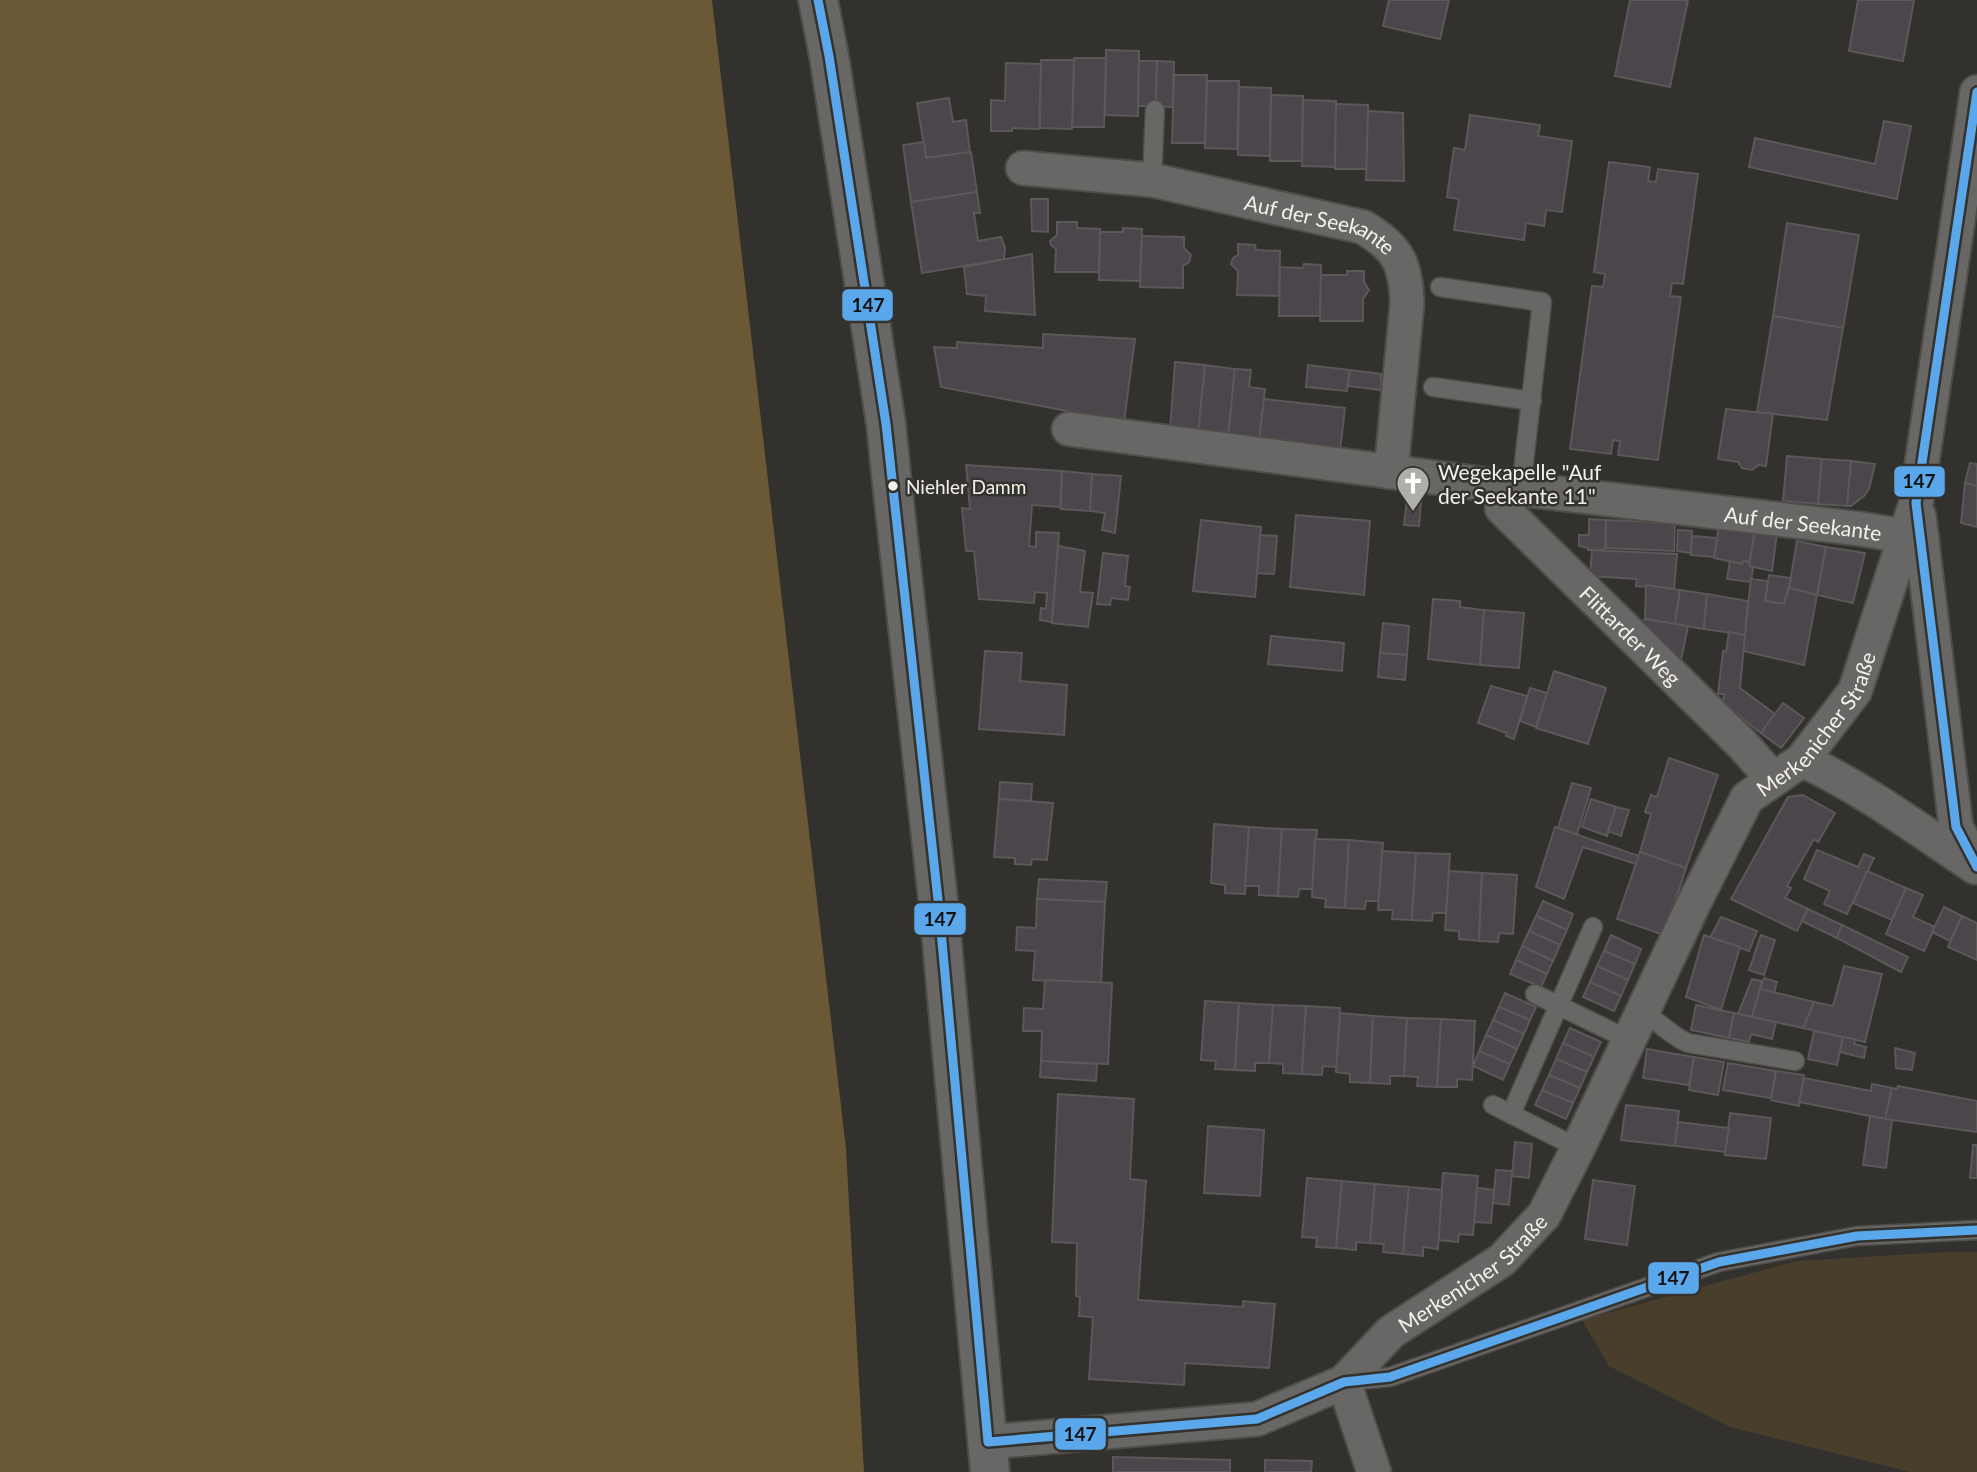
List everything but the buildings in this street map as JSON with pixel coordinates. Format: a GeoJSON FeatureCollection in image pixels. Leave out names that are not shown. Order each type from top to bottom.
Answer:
{"type":"FeatureCollection","features":[{"type":"Feature","properties":{"kind":"street"},"geometry":{"type":"LineString","coordinates":[[818,0],[829,56],[888,447],[939,908],[989,1457]]}},
{"type":"Feature","properties":{"kind":"street","name":"Merkenicher Straße"},"geometry":{"type":"LineString","coordinates":[[1977,92],[1916,503],[1914,537],[1956,827],[1977,868]]}},
{"type":"Feature","properties":{"kind":"street","name":"Auf der Seekante"},"geometry":{"type":"LineString","coordinates":[[1023,168],[1152,180],[1363,227],[1383,239],[1399,256],[1406,279],[1391,472]]}},
{"type":"Feature","properties":{"kind":"street","name":"Auf der Seekante"},"geometry":{"type":"LineString","coordinates":[[1069,429],[1914,537]]}},
{"type":"Feature","properties":{"kind":"street","name":"Flittarder Weg"},"geometry":{"type":"LineString","coordinates":[[1512,487],[1502,508],[1742,744],[1773,779]]}},
{"type":"Feature","properties":{"kind":"street","name":"Merkenicher Straße"},"geometry":{"type":"LineString","coordinates":[[989,1457],[1257,1419],[1344,1382],[1391,1332],[1502,1260],[1544,1214],[1747,798],[1802,760],[1855,691],[1914,537]]}},
{"type":"Feature","properties":{"kind":"street"},"geometry":{"type":"LineString","coordinates":[[1802,760],[1875,802],[1977,868]]}},
{"type":"Feature","properties":{"kind":"street"},"geometry":{"type":"LineString","coordinates":[[1344,1382],[1374,1472]]}},
{"type":"Feature","properties":{"kind":"lane"},"geometry":{"type":"LineString","coordinates":[[1152,180],[1155,110]]}},
{"type":"Feature","properties":{"kind":"lane"},"geometry":{"type":"LineString","coordinates":[[1440,287],[1542,302],[1532,401],[1512,487]]}},
{"type":"Feature","properties":{"kind":"lane"},"geometry":{"type":"LineString","coordinates":[[1433,387],[1532,401]]}},
{"type":"Feature","properties":{"kind":"lane"},"geometry":{"type":"LineString","coordinates":[[1511,1114],[1593,927]]}},
{"type":"Feature","properties":{"kind":"lane"},"geometry":{"type":"LineString","coordinates":[[1535,995],[1559,1006],[1688,1043],[1795,1061]]}},
{"type":"Feature","properties":{"kind":"lane"},"geometry":{"type":"LineString","coordinates":[[1493,1105],[1578,1147]]}},
{"type":"Feature","properties":{"kind":"lane"},"geometry":{"type":"LineString","coordinates":[[1344,1382],[1390,1377],[1719,1262],[1857,1236],[1977,1230]]}},
{"type":"Feature","properties":{"kind":"shaded area"},"geometry":{"type":"Polygon","coordinates":[[[0,0],[712,0],[846,1149],[864,1472],[0,1472],[0,0]]]}},
{"type":"Feature","properties":{"kind":"shaded area"},"geometry":{"type":"Polygon","coordinates":[[[1977,1252],[1977,1472],[1910,1472],[1730,1427],[1609,1366],[1582,1320],[1796,1261],[1977,1252]]]}},
{"type":"Feature","properties":{"kind":"transit line","name":"147"},"geometry":{"type":"LineString","coordinates":[[818,0],[886,424],[939,909],[988,1442],[1257,1419],[1344,1382],[1390,1377],[1719,1262],[1857,1236],[1977,1230]]}},
{"type":"Feature","properties":{"kind":"transit line","name":"147"},"geometry":{"type":"LineString","coordinates":[[1977,92],[1916,503],[1956,827],[1977,867]]}},
{"type":"Feature","properties":{"kind":"place","name":"Niehler Damm"},"geometry":{"type":"Point","coordinates":[893,486]}},
{"type":"Feature","properties":{"kind":"place","name":"Wegekapelle \"Auf der Seekante 11\""},"geometry":{"type":"Point","coordinates":[1413,513]}}]}
